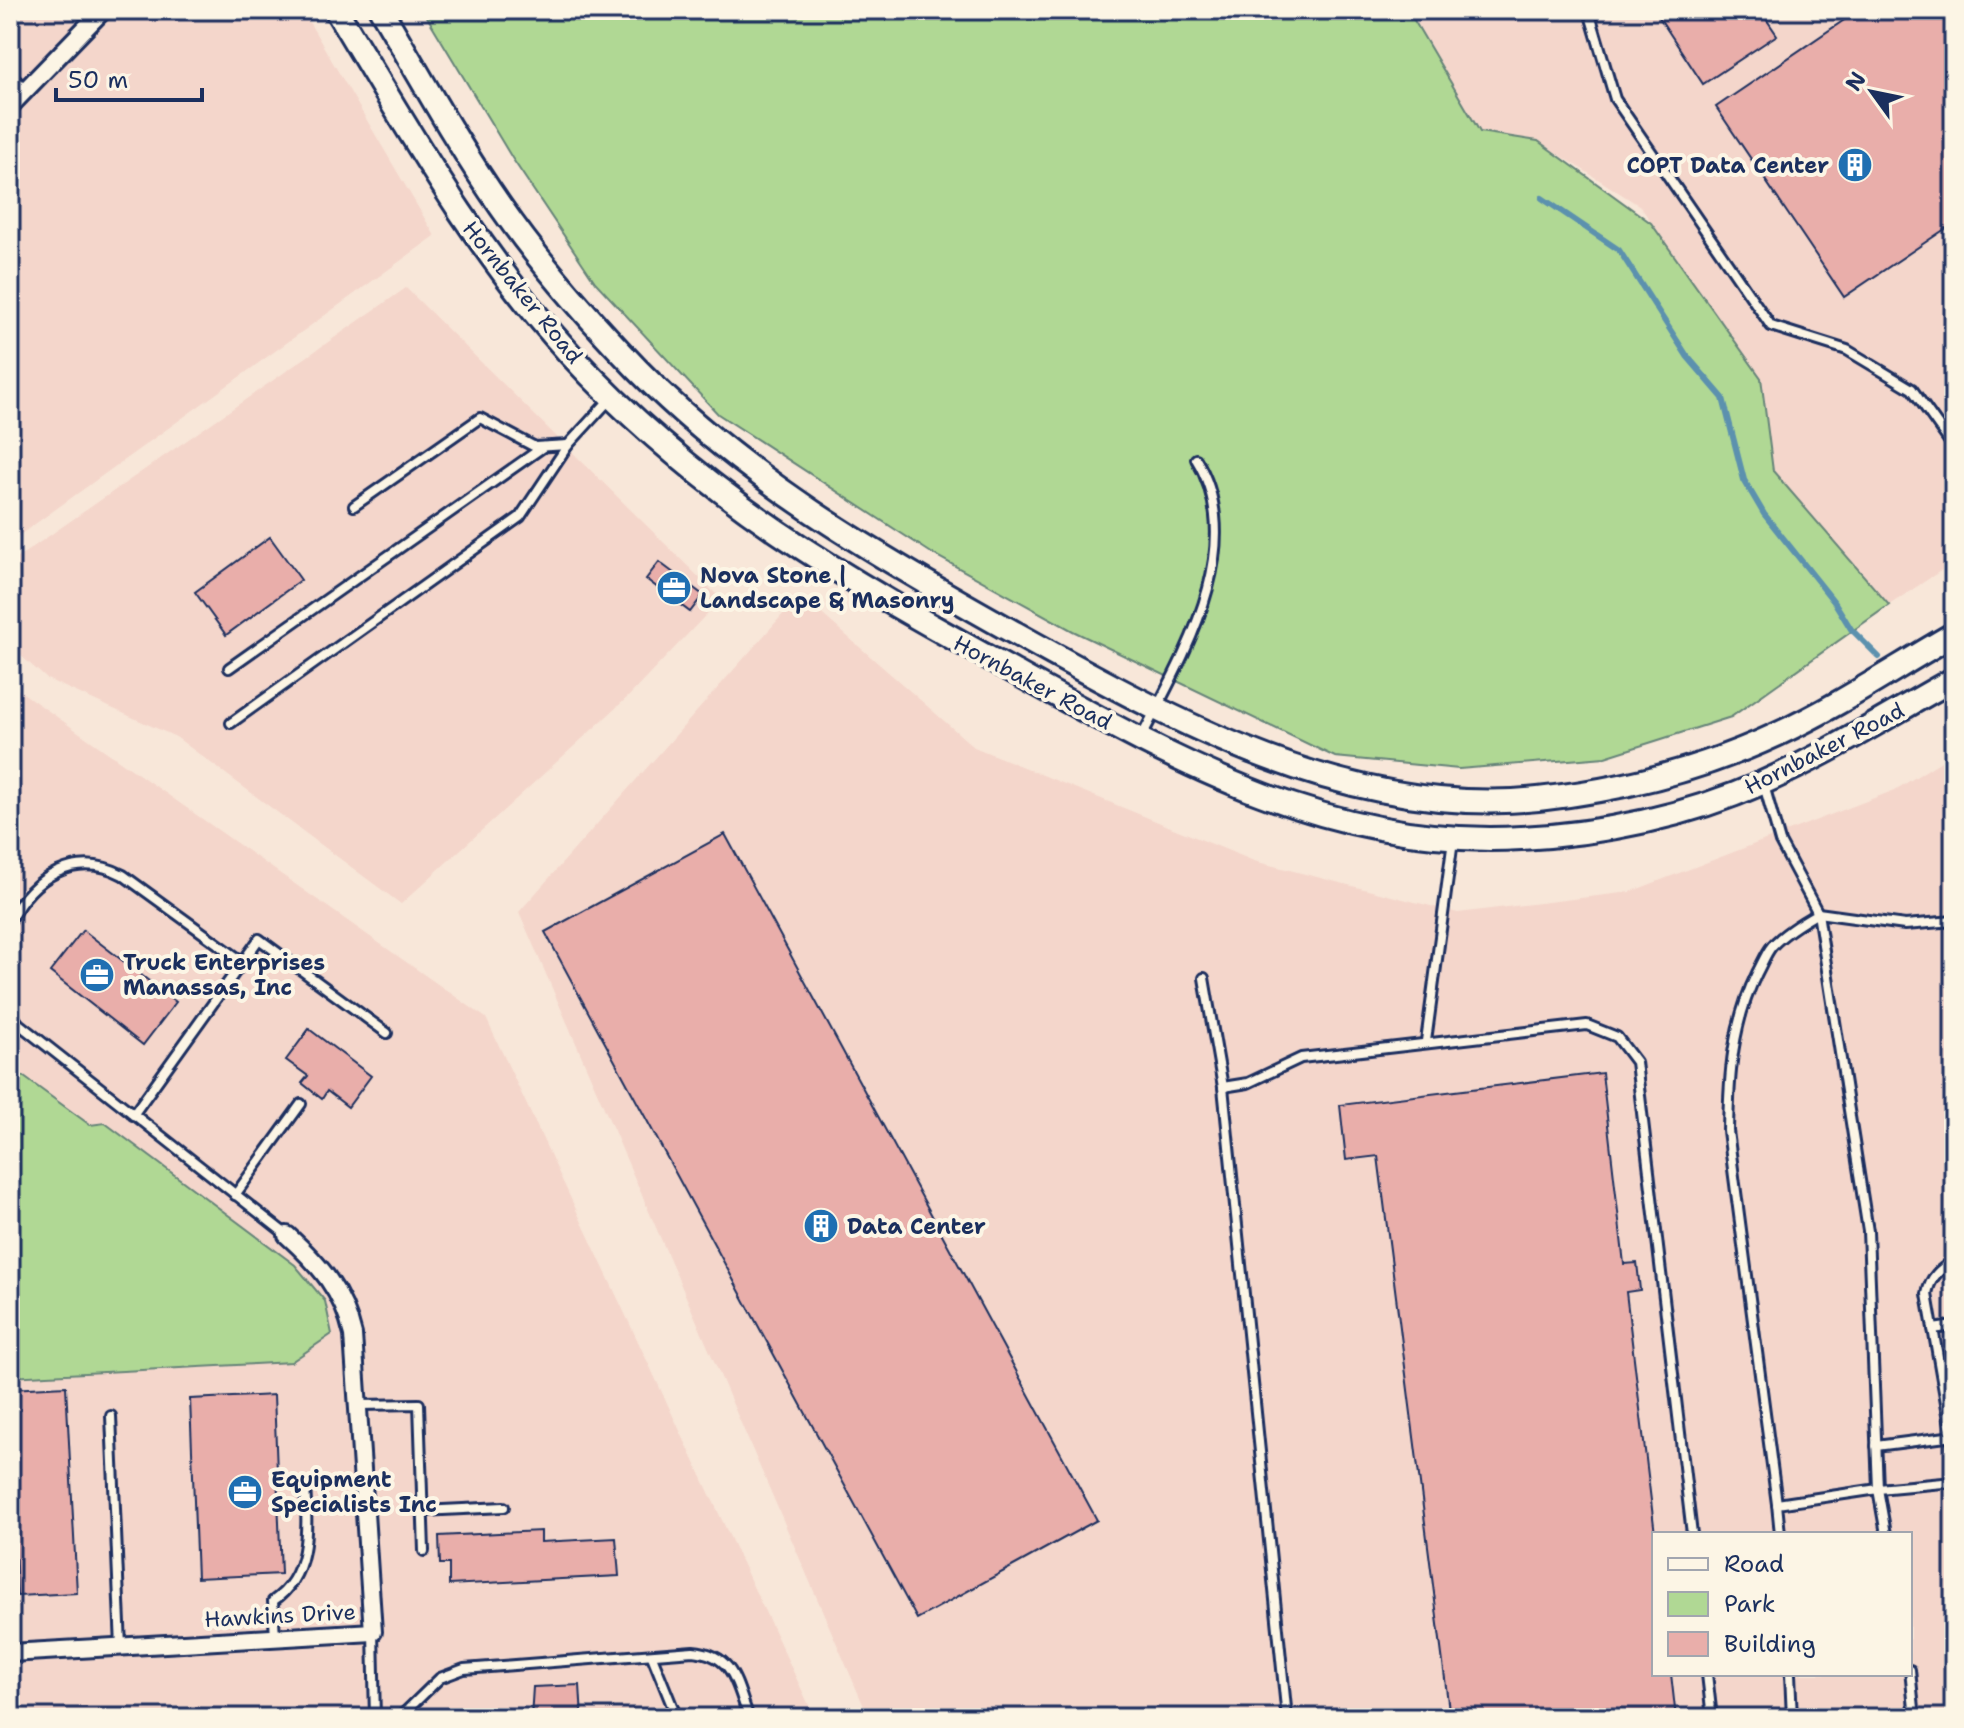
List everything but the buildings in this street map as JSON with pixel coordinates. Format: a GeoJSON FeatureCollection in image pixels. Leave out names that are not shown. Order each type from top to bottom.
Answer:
{"type":"FeatureCollection","features":[{"type":"Feature","properties":{"kind":"main road","name":"Hornbaker Road"},"geometry":{"type":"LineString","coordinates":[[336,10],[438,181],[490,257],[569,353],[613,397],[735,505],[837,574],[1141,739],[1245,791],[1308,813],[1371,829],[1453,838],[1524,838],[1605,829],[1709,804],[1763,783],[1954,679]]}},
{"type":"Feature","properties":{"kind":"main road","name":"Hornbaker Road"},"geometry":{"type":"LineString","coordinates":[[381,10],[454,136],[502,209],[559,284],[686,415],[735,458],[820,520],[919,579],[1156,709],[1297,769],[1450,800],[1534,799],[1606,789],[1708,763],[1782,732],[1954,634]]}},
{"type":"Feature","properties":{"kind":"street"},"geometry":{"type":"LineString","coordinates":[[10,106],[103,10]]}},
{"type":"Feature","properties":{"kind":"street","name":"Hawkins Drive"},"geometry":{"type":"LineString","coordinates":[[10,1653],[373,1632],[353,1335],[342,1296],[331,1279],[287,1235]]}},
{"type":"Feature","properties":{"kind":"lane"},"geometry":{"type":"LineString","coordinates":[[1591,18],[1615,99],[1771,326],[1847,350],[1912,389],[1954,448]]}},
{"type":"Feature","properties":{"kind":"lane"},"geometry":{"type":"LineString","coordinates":[[10,75],[26,89]]}},
{"type":"Feature","properties":{"kind":"lane"},"geometry":{"type":"LineString","coordinates":[[231,723],[520,517],[568,445],[613,397]]}},
{"type":"Feature","properties":{"kind":"lane"},"geometry":{"type":"LineString","coordinates":[[354,506],[480,418],[535,447],[568,445]]}},
{"type":"Feature","properties":{"kind":"lane"},"geometry":{"type":"LineString","coordinates":[[229,668],[543,447]]}},
{"type":"Feature","properties":{"kind":"lane"},"geometry":{"type":"LineString","coordinates":[[1141,739],[1190,640],[1215,564],[1210,482],[1196,459]]}},
{"type":"Feature","properties":{"kind":"lane"},"geometry":{"type":"LineString","coordinates":[[1763,783],[1780,842],[1818,913],[1868,1231],[1878,1489],[1886,1532]]}},
{"type":"Feature","properties":{"kind":"lane"},"geometry":{"type":"LineString","coordinates":[[1426,1041],[1453,838]]}},
{"type":"Feature","properties":{"kind":"lane"},"geometry":{"type":"LineString","coordinates":[[10,921],[34,888],[55,871],[76,865],[104,867],[123,875],[243,962]]}},
{"type":"Feature","properties":{"kind":"lane"},"geometry":{"type":"LineString","coordinates":[[1780,1532],[1728,1131],[1733,1039],[1744,1000],[1770,947],[1818,913],[1905,925],[1954,921]]}},
{"type":"Feature","properties":{"kind":"lane"},"geometry":{"type":"LineString","coordinates":[[133,1115],[259,939],[387,1033]]}},
{"type":"Feature","properties":{"kind":"lane"},"geometry":{"type":"LineString","coordinates":[[1204,978],[1223,1087],[1287,1718]]}},
{"type":"Feature","properties":{"kind":"lane"},"geometry":{"type":"LineString","coordinates":[[10,1013],[133,1115],[287,1235]]}},
{"type":"Feature","properties":{"kind":"lane"},"geometry":{"type":"LineString","coordinates":[[1223,1087],[1248,1083],[1301,1058],[1426,1041],[1587,1025],[1617,1037],[1636,1062],[1692,1532]]}},
{"type":"Feature","properties":{"kind":"lane"},"geometry":{"type":"LineString","coordinates":[[235,1195],[301,1104]]}},
{"type":"Feature","properties":{"kind":"lane"},"geometry":{"type":"LineString","coordinates":[[1777,1504],[1954,1480],[1953,1436],[1933,1329],[1929,1283],[1941,1268],[1954,1261]]}},
{"type":"Feature","properties":{"kind":"lane"},"geometry":{"type":"LineString","coordinates":[[1933,1329],[1954,1326]]}},
{"type":"Feature","properties":{"kind":"lane"},"geometry":{"type":"LineString","coordinates":[[1943,1383],[1954,1382]]}},
{"type":"Feature","properties":{"kind":"lane"},"geometry":{"type":"LineString","coordinates":[[359,1405],[419,1404],[424,1551]]}},
{"type":"Feature","properties":{"kind":"lane"},"geometry":{"type":"LineString","coordinates":[[111,1416],[121,1647]]}},
{"type":"Feature","properties":{"kind":"lane"},"geometry":{"type":"LineString","coordinates":[[1876,1446],[1953,1436]]}},
{"type":"Feature","properties":{"kind":"lane"},"geometry":{"type":"LineString","coordinates":[[275,1638],[273,1601],[286,1592],[295,1578],[308,1539],[305,1484]]}},
{"type":"Feature","properties":{"kind":"lane"},"geometry":{"type":"LineString","coordinates":[[422,1511],[504,1507]]}},
{"type":"Feature","properties":{"kind":"lane"},"geometry":{"type":"LineString","coordinates":[[373,1632],[375,1718]]}},
{"type":"Feature","properties":{"kind":"lane"},"geometry":{"type":"LineString","coordinates":[[399,1718],[440,1678],[464,1669],[693,1651],[721,1658],[729,1666],[749,1718]]}},
{"type":"Feature","properties":{"kind":"lane"},"geometry":{"type":"LineString","coordinates":[[652,1656],[677,1718]]}},
{"type":"Feature","properties":{"kind":"lane"},"geometry":{"type":"LineString","coordinates":[[1707,1676],[1712,1718]]}},
{"type":"Feature","properties":{"kind":"lane"},"geometry":{"type":"LineString","coordinates":[[1790,1676],[1792,1718]]}},
{"type":"Feature","properties":{"kind":"lane"},"geometry":{"type":"LineString","coordinates":[[1911,1676],[1915,1718]]}},
{"type":"Feature","properties":{"kind":"shaded area"},"geometry":{"type":"Polygon","coordinates":[[[10,10],[302,10],[435,236],[10,542],[10,10]]]}},
{"type":"Feature","properties":{"kind":"shaded area"},"geometry":{"type":"Polygon","coordinates":[[[1408,10],[1954,10],[1954,562],[1889,605],[1773,471],[1761,378],[1640,206],[1538,141],[1480,132],[1408,10]]]}},
{"type":"Feature","properties":{"kind":"shaded area"},"geometry":{"type":"Polygon","coordinates":[[[406,288],[721,599],[629,696],[401,904],[176,737],[47,679],[10,646],[10,563],[406,288]]]}},
{"type":"Feature","properties":{"kind":"shaded area"},"geometry":{"type":"Polygon","coordinates":[[[800,595],[974,747],[1254,861],[1458,913],[1630,892],[1895,790],[1954,753],[1954,1718],[869,1718],[519,912],[800,595]]]}},
{"type":"Feature","properties":{"kind":"shaded area"},"geometry":{"type":"Polygon","coordinates":[[[10,684],[486,1018],[815,1718],[10,1718],[10,684]]]}},
{"type":"Feature","properties":{"kind":"green space"},"geometry":{"type":"Polygon","coordinates":[[[423,10],[1408,10],[1480,132],[1538,141],[1651,223],[1761,378],[1773,471],[1889,605],[1731,717],[1605,757],[1459,769],[1335,757],[1073,631],[933,554],[718,414],[595,282],[512,158],[423,10]]]}},
{"type":"Feature","properties":{"kind":"green space"},"geometry":{"type":"Polygon","coordinates":[[[20,1074],[90,1125],[105,1123],[295,1265],[325,1301],[332,1334],[291,1362],[10,1377],[10,1105],[20,1074]]]}},
{"type":"Feature","properties":{"kind":"waterway"},"geometry":{"type":"LineString","coordinates":[[1542,198],[1619,250],[1687,356],[1723,398],[1744,480],[1764,514],[1835,603],[1851,629],[1879,657]]}},
{"type":"Feature","properties":{"kind":"place","name":"COPT Data Center"},"geometry":{"type":"Point","coordinates":[1855,165]}},
{"type":"Feature","properties":{"kind":"place","name":"Nova Stone | Landscape & Masonry"},"geometry":{"type":"Point","coordinates":[674,588]}},
{"type":"Feature","properties":{"kind":"place","name":"Truck Enterprises Manassas, Inc"},"geometry":{"type":"Point","coordinates":[97,975]}},
{"type":"Feature","properties":{"kind":"place","name":"Data Center"},"geometry":{"type":"Point","coordinates":[821,1226]}},
{"type":"Feature","properties":{"kind":"place","name":"Equipment Specialists Inc"},"geometry":{"type":"Point","coordinates":[245,1492]}}]}
